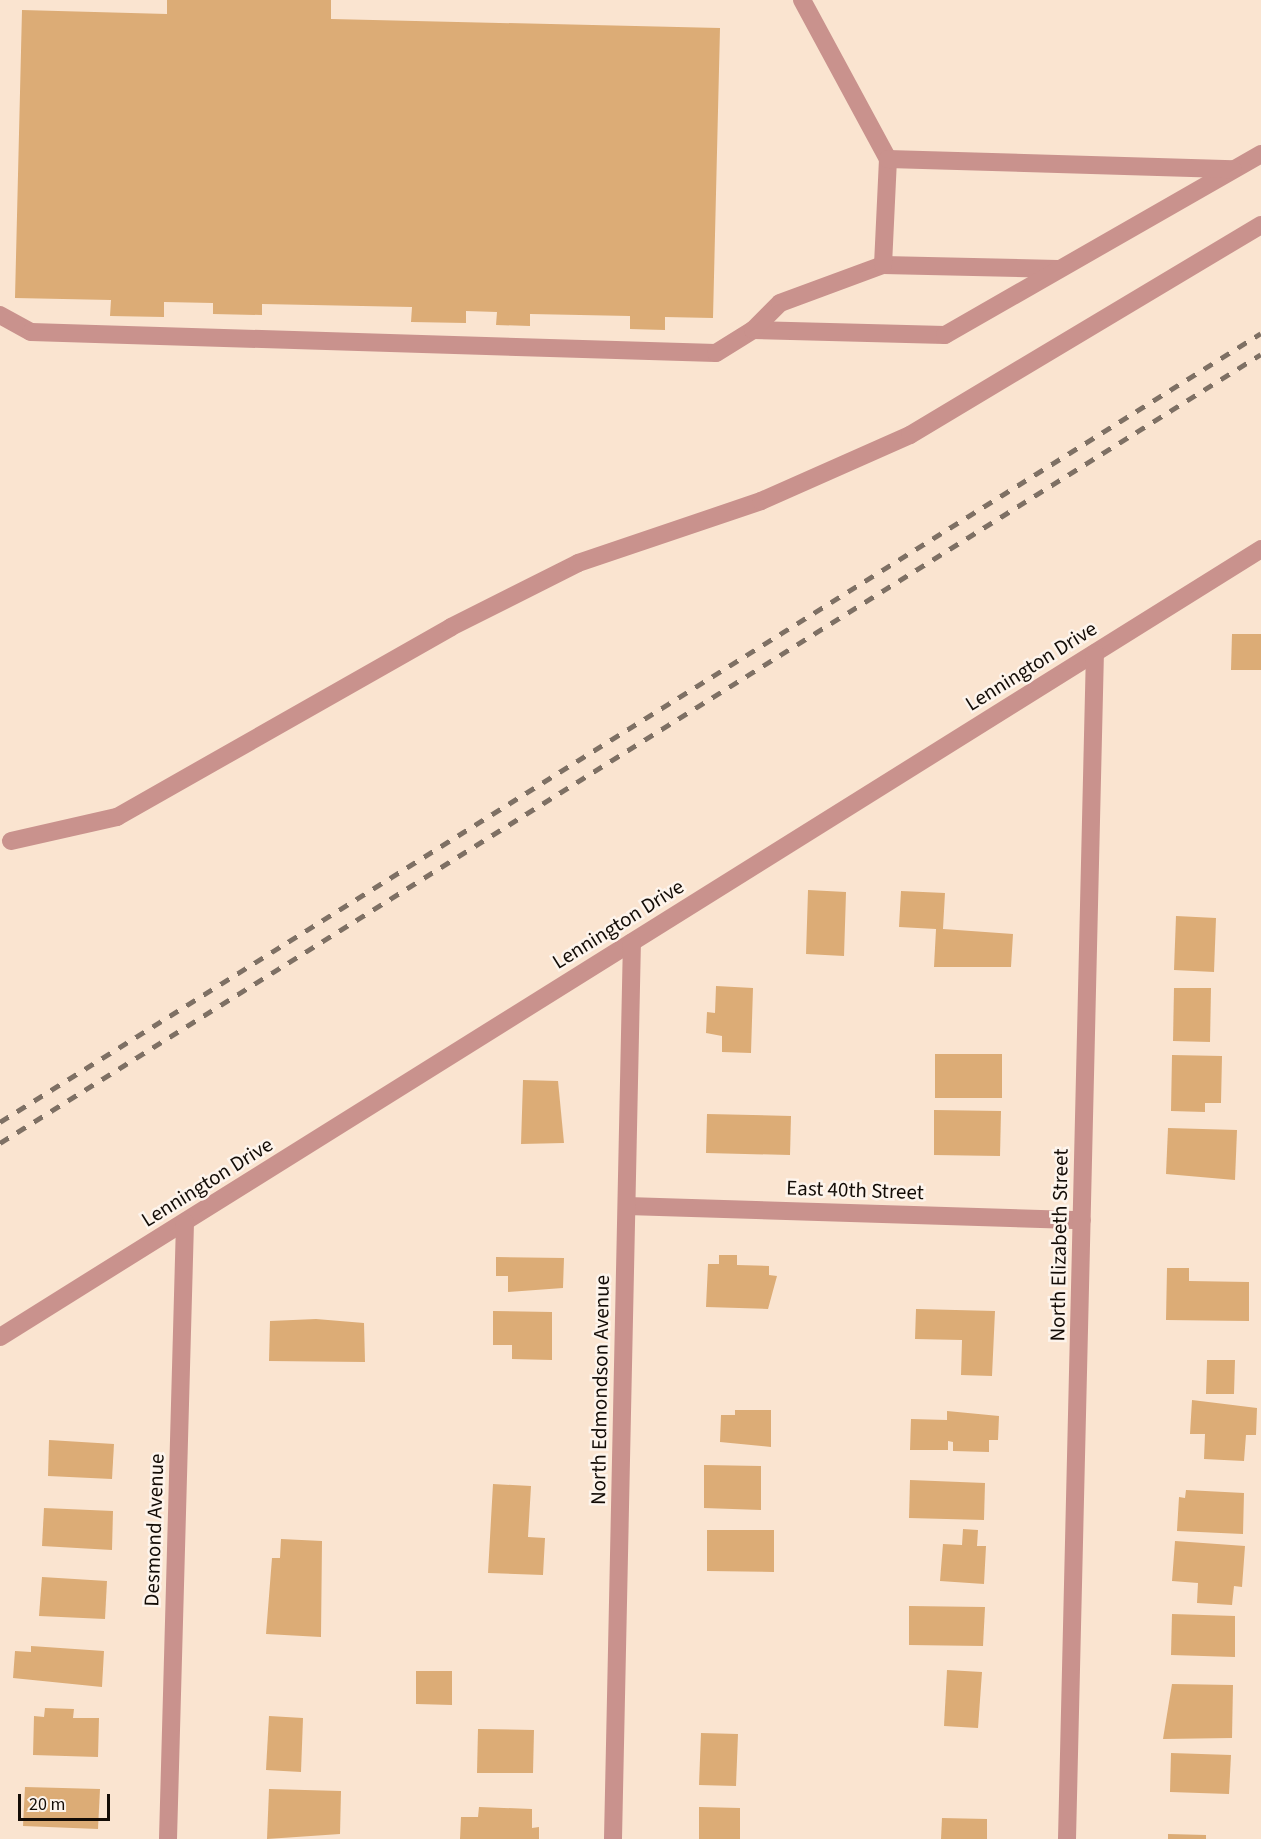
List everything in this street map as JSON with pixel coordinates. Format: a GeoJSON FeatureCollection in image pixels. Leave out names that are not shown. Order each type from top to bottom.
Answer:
{"type":"FeatureCollection","features":[{"type":"Feature","properties":{"kind":"street"},"geometry":{"type":"LineString","coordinates":[[802,0],[888,159],[883,265]]}},
{"type":"Feature","properties":{"kind":"street"},"geometry":{"type":"LineString","coordinates":[[753,330],[945,334],[1261,154]]}},
{"type":"Feature","properties":{"kind":"street"},"geometry":{"type":"LineString","coordinates":[[888,159],[1234,169]]}},
{"type":"Feature","properties":{"kind":"street"},"geometry":{"type":"LineString","coordinates":[[10,841],[117,817],[452,627],[578,563],[761,501],[910,435],[1261,225]]}},
{"type":"Feature","properties":{"kind":"street"},"geometry":{"type":"LineString","coordinates":[[0,315],[31,332],[716,353],[753,330],[780,303],[883,265],[1059,269]]}},
{"type":"Feature","properties":{"kind":"street","name":"Lennington Drive"},"geometry":{"type":"LineString","coordinates":[[0,1338],[1261,549]]}},
{"type":"Feature","properties":{"kind":"street","name":"North Elizabeth Street"},"geometry":{"type":"LineString","coordinates":[[1067,1839],[1095,653]]}},
{"type":"Feature","properties":{"kind":"street","name":"North Edmondson Avenue"},"geometry":{"type":"LineString","coordinates":[[613,1839],[632,942]]}},
{"type":"Feature","properties":{"kind":"street","name":"East 40th Street"},"geometry":{"type":"LineString","coordinates":[[627,1206],[1082,1220]]}},
{"type":"Feature","properties":{"kind":"street","name":"Desmond Avenue"},"geometry":{"type":"LineString","coordinates":[[168,1839],[185,1222]]}},
{"type":"Feature","properties":{"kind":"building"},"geometry":{"type":"Polygon","coordinates":[[[167,0],[331,0],[331,19],[720,28],[713,318],[665,317],[665,330],[630,329],[630,316],[530,314],[530,326],[496,325],[497,312],[466,311],[466,323],[411,322],[412,307],[262,304],[262,315],[213,314],[213,303],[164,302],[164,317],[110,316],[111,300],[15,298],[22,10],[167,14],[167,0]]]}},
{"type":"Feature","properties":{"kind":"building"},"geometry":{"type":"Polygon","coordinates":[[[1232,634],[1261,634],[1261,670],[1231,670],[1232,634]]]}},
{"type":"Feature","properties":{"kind":"building"},"geometry":{"type":"Polygon","coordinates":[[[808,890],[846,892],[844,956],[806,954],[808,890]]]}},
{"type":"Feature","properties":{"kind":"building"},"geometry":{"type":"Polygon","coordinates":[[[901,891],[945,893],[943,929],[1013,934],[1011,967],[934,967],[936,929],[899,927],[901,891]]]}},
{"type":"Feature","properties":{"kind":"building"},"geometry":{"type":"Polygon","coordinates":[[[1176,916],[1216,918],[1214,972],[1174,970],[1176,916]]]}},
{"type":"Feature","properties":{"kind":"building"},"geometry":{"type":"Polygon","coordinates":[[[716,986],[753,988],[751,1053],[722,1052],[722,1036],[706,1033],[707,1012],[715,1013],[716,986]]]}},
{"type":"Feature","properties":{"kind":"building"},"geometry":{"type":"Polygon","coordinates":[[[1174,988],[1211,988],[1210,1042],[1173,1041],[1174,988]]]}},
{"type":"Feature","properties":{"kind":"building"},"geometry":{"type":"Polygon","coordinates":[[[935,1054],[1002,1054],[1002,1098],[935,1098],[935,1054]]]}},
{"type":"Feature","properties":{"kind":"building"},"geometry":{"type":"Polygon","coordinates":[[[1172,1055],[1222,1056],[1221,1103],[1205,1103],[1205,1112],[1171,1111],[1172,1055]]]}},
{"type":"Feature","properties":{"kind":"building"},"geometry":{"type":"Polygon","coordinates":[[[523,1080],[558,1081],[564,1143],[521,1144],[523,1080]]]}},
{"type":"Feature","properties":{"kind":"building"},"geometry":{"type":"Polygon","coordinates":[[[934,1110],[1001,1111],[1000,1156],[934,1155],[934,1110]]]}},
{"type":"Feature","properties":{"kind":"building"},"geometry":{"type":"Polygon","coordinates":[[[707,1114],[791,1116],[790,1155],[706,1153],[707,1114]]]}},
{"type":"Feature","properties":{"kind":"building"},"geometry":{"type":"Polygon","coordinates":[[[1168,1128],[1237,1130],[1235,1180],[1166,1174],[1168,1128]]]}},
{"type":"Feature","properties":{"kind":"building"},"geometry":{"type":"Polygon","coordinates":[[[719,1255],[737,1255],[737,1265],[769,1266],[769,1275],[777,1276],[768,1309],[706,1307],[708,1264],[719,1264],[719,1255]]]}},
{"type":"Feature","properties":{"kind":"building"},"geometry":{"type":"Polygon","coordinates":[[[496,1257],[564,1258],[563,1288],[508,1292],[508,1276],[496,1276],[496,1257]]]}},
{"type":"Feature","properties":{"kind":"building"},"geometry":{"type":"Polygon","coordinates":[[[1167,1268],[1189,1268],[1189,1281],[1249,1282],[1249,1321],[1166,1320],[1167,1268]]]}},
{"type":"Feature","properties":{"kind":"building"},"geometry":{"type":"Polygon","coordinates":[[[916,1309],[995,1311],[992,1376],[961,1375],[962,1340],[915,1339],[916,1309]]]}},
{"type":"Feature","properties":{"kind":"building"},"geometry":{"type":"Polygon","coordinates":[[[493,1311],[552,1312],[552,1360],[512,1359],[512,1345],[493,1345],[493,1311]]]}},
{"type":"Feature","properties":{"kind":"building"},"geometry":{"type":"Polygon","coordinates":[[[316,1319],[364,1323],[365,1362],[269,1361],[270,1321],[316,1319]]]}},
{"type":"Feature","properties":{"kind":"building"},"geometry":{"type":"Polygon","coordinates":[[[1207,1360],[1235,1360],[1234,1394],[1206,1394],[1207,1360]]]}},
{"type":"Feature","properties":{"kind":"building"},"geometry":{"type":"Polygon","coordinates":[[[1192,1400],[1257,1408],[1256,1435],[1246,1435],[1244,1461],[1204,1459],[1205,1434],[1190,1434],[1192,1400]]]}},
{"type":"Feature","properties":{"kind":"building"},"geometry":{"type":"Polygon","coordinates":[[[735,1410],[771,1410],[771,1447],[720,1442],[721,1415],[735,1415],[735,1410]]]}},
{"type":"Feature","properties":{"kind":"building"},"geometry":{"type":"Polygon","coordinates":[[[947,1411],[999,1416],[998,1440],[989,1440],[989,1452],[953,1451],[953,1442],[948,1441],[948,1450],[910,1450],[911,1419],[947,1420],[947,1411]]]}},
{"type":"Feature","properties":{"kind":"building"},"geometry":{"type":"Polygon","coordinates":[[[49,1440],[114,1444],[112,1479],[48,1476],[49,1440]]]}},
{"type":"Feature","properties":{"kind":"building"},"geometry":{"type":"Polygon","coordinates":[[[704,1465],[761,1466],[761,1510],[704,1508],[704,1465]]]}},
{"type":"Feature","properties":{"kind":"building"},"geometry":{"type":"Polygon","coordinates":[[[910,1480],[985,1483],[984,1520],[909,1518],[910,1480]]]}},
{"type":"Feature","properties":{"kind":"building"},"geometry":{"type":"Polygon","coordinates":[[[493,1484],[531,1486],[528,1537],[545,1538],[543,1575],[488,1573],[493,1484]]]}},
{"type":"Feature","properties":{"kind":"building"},"geometry":{"type":"Polygon","coordinates":[[[1186,1490],[1244,1493],[1243,1534],[1177,1531],[1179,1497],[1185,1498],[1186,1490]]]}},
{"type":"Feature","properties":{"kind":"building"},"geometry":{"type":"Polygon","coordinates":[[[44,1508],[113,1511],[112,1550],[42,1546],[44,1508]]]}},
{"type":"Feature","properties":{"kind":"building"},"geometry":{"type":"Polygon","coordinates":[[[963,1529],[978,1530],[977,1546],[986,1546],[984,1584],[940,1581],[943,1544],[962,1545],[963,1529]]]}},
{"type":"Feature","properties":{"kind":"building"},"geometry":{"type":"Polygon","coordinates":[[[707,1530],[774,1530],[774,1572],[707,1571],[707,1530]]]}},
{"type":"Feature","properties":{"kind":"building"},"geometry":{"type":"Polygon","coordinates":[[[281,1539],[322,1541],[321,1637],[266,1634],[272,1558],[280,1558],[281,1539]]]}},
{"type":"Feature","properties":{"kind":"building"},"geometry":{"type":"Polygon","coordinates":[[[1175,1541],[1245,1546],[1242,1587],[1234,1586],[1232,1605],[1197,1603],[1198,1583],[1172,1581],[1175,1541]]]}},
{"type":"Feature","properties":{"kind":"building"},"geometry":{"type":"Polygon","coordinates":[[[42,1577],[107,1581],[105,1619],[39,1616],[42,1577]]]}},
{"type":"Feature","properties":{"kind":"building"},"geometry":{"type":"Polygon","coordinates":[[[909,1606],[985,1607],[983,1646],[909,1645],[909,1606]]]}},
{"type":"Feature","properties":{"kind":"building"},"geometry":{"type":"Polygon","coordinates":[[[1172,1614],[1235,1616],[1235,1657],[1171,1655],[1172,1614]]]}},
{"type":"Feature","properties":{"kind":"building"},"geometry":{"type":"Polygon","coordinates":[[[31,1646],[104,1651],[102,1687],[13,1678],[15,1651],[31,1652],[31,1646]]]}},
{"type":"Feature","properties":{"kind":"building"},"geometry":{"type":"Polygon","coordinates":[[[947,1670],[982,1672],[978,1728],[944,1726],[947,1670]]]}},
{"type":"Feature","properties":{"kind":"building"},"geometry":{"type":"Polygon","coordinates":[[[416,1671],[452,1671],[452,1705],[416,1704],[416,1671]]]}},
{"type":"Feature","properties":{"kind":"building"},"geometry":{"type":"Polygon","coordinates":[[[1172,1684],[1233,1685],[1232,1738],[1163,1739],[1172,1684]]]}},
{"type":"Feature","properties":{"kind":"building"},"geometry":{"type":"Polygon","coordinates":[[[45,1708],[74,1709],[73,1718],[99,1718],[98,1757],[33,1755],[34,1716],[44,1717],[45,1708]]]}},
{"type":"Feature","properties":{"kind":"building"},"geometry":{"type":"Polygon","coordinates":[[[269,1716],[303,1718],[301,1772],[266,1770],[269,1716]]]}},
{"type":"Feature","properties":{"kind":"building"},"geometry":{"type":"Polygon","coordinates":[[[478,1729],[534,1730],[533,1773],[477,1773],[478,1729]]]}},
{"type":"Feature","properties":{"kind":"building"},"geometry":{"type":"Polygon","coordinates":[[[701,1733],[738,1734],[736,1786],[699,1785],[701,1733]]]}},
{"type":"Feature","properties":{"kind":"building"},"geometry":{"type":"Polygon","coordinates":[[[1171,1753],[1231,1755],[1229,1794],[1170,1792],[1171,1753]]]}},
{"type":"Feature","properties":{"kind":"building"},"geometry":{"type":"Polygon","coordinates":[[[25,1787],[100,1789],[98,1829],[23,1826],[25,1787]]]}},
{"type":"Feature","properties":{"kind":"building"},"geometry":{"type":"Polygon","coordinates":[[[269,1789],[341,1791],[340,1834],[267,1839],[269,1789]]]}},
{"type":"Feature","properties":{"kind":"building"},"geometry":{"type":"Polygon","coordinates":[[[479,1807],[532,1809],[532,1828],[539,1827],[539,1839],[460,1839],[461,1817],[478,1817],[479,1807]]]}},
{"type":"Feature","properties":{"kind":"building"},"geometry":{"type":"Polygon","coordinates":[[[699,1807],[740,1808],[740,1839],[699,1839],[699,1807]]]}},
{"type":"Feature","properties":{"kind":"building"},"geometry":{"type":"Polygon","coordinates":[[[942,1818],[987,1819],[987,1839],[941,1839],[942,1818]]]}},
{"type":"Feature","properties":{"kind":"building"},"geometry":{"type":"Polygon","coordinates":[[[1168,1834],[1206,1835],[1206,1839],[1168,1839],[1168,1834]]]}},
{"type":"Feature","properties":{"kind":"railway"},"geometry":{"type":"LineString","coordinates":[[0,1122],[1261,333]]}},
{"type":"Feature","properties":{"kind":"railway"},"geometry":{"type":"LineString","coordinates":[[0,1143],[1261,354]]}}]}
